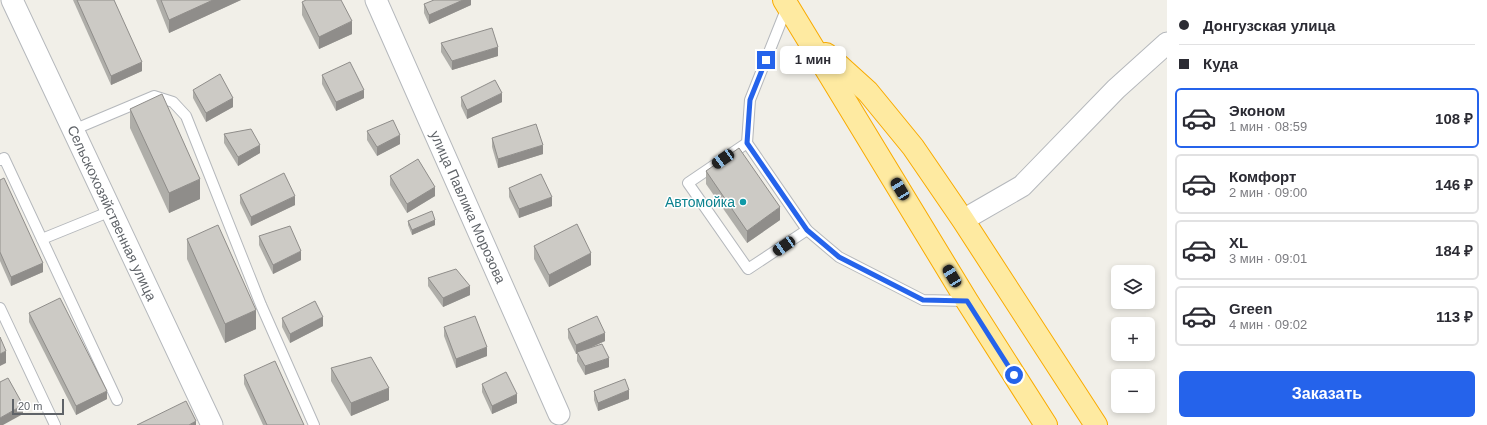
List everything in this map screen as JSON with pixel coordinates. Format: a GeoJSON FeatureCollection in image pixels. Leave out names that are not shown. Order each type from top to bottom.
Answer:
{"type":"FeatureCollection","features":[{"type":"Feature","properties":{"kind":"highway"},"geometry":{"type":"LineString","coordinates":[[786,3],[967,301],[1046,425]]}},
{"type":"Feature","properties":{"kind":"highway"},"geometry":{"type":"LineString","coordinates":[[808,38],[868,92],[913,147],[963,220],[1096,425]]}},
{"type":"Feature","properties":{"kind":"street","name":"Сельскохозяйственная улица"},"geometry":{"type":"LineString","coordinates":[[12,0],[212,425]]}},
{"type":"Feature","properties":{"kind":"street","name":"улица Павлика Морозова"},"geometry":{"type":"LineString","coordinates":[[376,0],[559,414]]}},
{"type":"Feature","properties":{"kind":"street"},"geometry":{"type":"LineString","coordinates":[[963,220],[1022,186],[1116,89],[1167,43]]}},
{"type":"Feature","properties":{"kind":"lane"},"geometry":{"type":"LineString","coordinates":[[786,3],[750,100],[747,143],[807,230],[839,257],[923,300],[967,301]]}},
{"type":"Feature","properties":{"kind":"lane"},"geometry":{"type":"LineString","coordinates":[[73,130],[154,96],[173,102],[186,116],[261,305],[314,425]]}},
{"type":"Feature","properties":{"kind":"lane"},"geometry":{"type":"LineString","coordinates":[[747,143],[688,184],[748,270],[807,230]]}},
{"type":"Feature","properties":{"kind":"lane"},"geometry":{"type":"LineString","coordinates":[[1,156],[42,239],[117,400]]}},
{"type":"Feature","properties":{"kind":"lane"},"geometry":{"type":"LineString","coordinates":[[42,239],[111,211]]}},
{"type":"Feature","properties":{"kind":"lane"},"geometry":{"type":"LineString","coordinates":[[0,308],[55,425]]}},
{"type":"Feature","properties":{"kind":"building"},"geometry":{"type":"Polygon","coordinates":[[[77,0],[114,0],[142,62],[111,76],[77,0]]]}},
{"type":"Feature","properties":{"kind":"building"},"geometry":{"type":"Polygon","coordinates":[[[161,0],[213,0],[169,20],[161,0]]]}},
{"type":"Feature","properties":{"kind":"building"},"geometry":{"type":"Polygon","coordinates":[[[306,0],[341,0],[352,21],[319,37],[302,2],[306,0]]]}},
{"type":"Feature","properties":{"kind":"building"},"geometry":{"type":"Polygon","coordinates":[[[434,0],[463,0],[429,15],[424,4],[434,0]]]}},
{"type":"Feature","properties":{"kind":"building"},"geometry":{"type":"Polygon","coordinates":[[[492,28],[498,47],[452,61],[441,43],[492,28]]]}},
{"type":"Feature","properties":{"kind":"building"},"geometry":{"type":"Polygon","coordinates":[[[350,62],[364,90],[336,102],[322,75],[350,62]]]}},
{"type":"Feature","properties":{"kind":"building"},"geometry":{"type":"Polygon","coordinates":[[[220,74],[233,98],[206,113],[193,90],[220,74]]]}},
{"type":"Feature","properties":{"kind":"building"},"geometry":{"type":"Polygon","coordinates":[[[495,80],[502,93],[467,110],[461,97],[495,80]]]}},
{"type":"Feature","properties":{"kind":"building"},"geometry":{"type":"Polygon","coordinates":[[[162,94],[200,179],[169,193],[130,109],[162,94]]]}},
{"type":"Feature","properties":{"kind":"building"},"geometry":{"type":"Polygon","coordinates":[[[393,120],[400,135],[377,147],[367,131],[393,120]]]}},
{"type":"Feature","properties":{"kind":"building"},"geometry":{"type":"Polygon","coordinates":[[[536,124],[543,145],[498,159],[492,138],[536,124]]]}},
{"type":"Feature","properties":{"kind":"building"},"geometry":{"type":"Polygon","coordinates":[[[251,129],[260,145],[238,157],[224,134],[251,129]]]}},
{"type":"Feature","properties":{"kind":"building","name":"Автомойка"},"geometry":{"type":"Polygon","coordinates":[[[739,148],[780,207],[747,231],[706,171],[739,148]]]}},
{"type":"Feature","properties":{"kind":"building"},"geometry":{"type":"Polygon","coordinates":[[[418,159],[435,187],[407,204],[390,176],[418,159]]]}},
{"type":"Feature","properties":{"kind":"building"},"geometry":{"type":"Polygon","coordinates":[[[284,173],[295,196],[251,217],[240,195],[284,173]]]}},
{"type":"Feature","properties":{"kind":"building"},"geometry":{"type":"Polygon","coordinates":[[[541,174],[552,197],[519,209],[509,188],[541,174]]]}},
{"type":"Feature","properties":{"kind":"building"},"geometry":{"type":"Polygon","coordinates":[[[4,178],[43,263],[11,277],[0,252],[0,180],[4,178]]]}},
{"type":"Feature","properties":{"kind":"building"},"geometry":{"type":"Polygon","coordinates":[[[432,211],[435,220],[412,230],[408,221],[432,211]]]}},
{"type":"Feature","properties":{"kind":"building"},"geometry":{"type":"Polygon","coordinates":[[[577,224],[591,253],[549,275],[534,246],[577,224]]]}},
{"type":"Feature","properties":{"kind":"building"},"geometry":{"type":"Polygon","coordinates":[[[218,225],[256,310],[225,324],[187,239],[218,225]]]}},
{"type":"Feature","properties":{"kind":"building"},"geometry":{"type":"Polygon","coordinates":[[[290,226],[301,251],[273,265],[259,236],[290,226]]]}},
{"type":"Feature","properties":{"kind":"building"},"geometry":{"type":"Polygon","coordinates":[[[456,269],[470,286],[443,298],[428,278],[456,269]]]}},
{"type":"Feature","properties":{"kind":"building"},"geometry":{"type":"Polygon","coordinates":[[[60,298],[107,391],[76,406],[29,313],[60,298]]]}},
{"type":"Feature","properties":{"kind":"building"},"geometry":{"type":"Polygon","coordinates":[[[315,301],[323,317],[290,334],[282,318],[315,301]]]}},
{"type":"Feature","properties":{"kind":"building"},"geometry":{"type":"Polygon","coordinates":[[[475,316],[487,347],[456,359],[444,327],[475,316]]]}},
{"type":"Feature","properties":{"kind":"building"},"geometry":{"type":"Polygon","coordinates":[[[597,316],[605,333],[576,345],[568,329],[597,316]]]}},
{"type":"Feature","properties":{"kind":"building"},"geometry":{"type":"Polygon","coordinates":[[[0,337],[6,351],[0,354],[0,337]]]}},
{"type":"Feature","properties":{"kind":"building"},"geometry":{"type":"Polygon","coordinates":[[[602,344],[609,358],[585,366],[577,352],[602,344]]]}},
{"type":"Feature","properties":{"kind":"building"},"geometry":{"type":"Polygon","coordinates":[[[371,357],[389,388],[351,403],[331,368],[371,357]]]}},
{"type":"Feature","properties":{"kind":"building"},"geometry":{"type":"Polygon","coordinates":[[[275,361],[304,425],[267,425],[244,375],[275,361]]]}},
{"type":"Feature","properties":{"kind":"building"},"geometry":{"type":"Polygon","coordinates":[[[506,372],[517,394],[492,406],[482,384],[506,372]]]}},
{"type":"Feature","properties":{"kind":"building"},"geometry":{"type":"Polygon","coordinates":[[[8,378],[23,405],[0,418],[0,382],[8,378]]]}},
{"type":"Feature","properties":{"kind":"building"},"geometry":{"type":"Polygon","coordinates":[[[625,379],[629,390],[598,403],[594,391],[625,379]]]}},
{"type":"Feature","properties":{"kind":"building"},"geometry":{"type":"Polygon","coordinates":[[[186,401],[196,421],[189,425],[137,425],[186,401]]]}},
{"type":"Feature","properties":{"kind":"place","name":"Автомойка"},"geometry":{"type":"Point","coordinates":[743,202]}},
{"type":"Feature","properties":{"kind":"route"},"geometry":{"type":"LineString","coordinates":[[766,60],[750,100],[747,143],[807,230],[839,257],[923,300],[967,301],[1014,375]]}}]}
